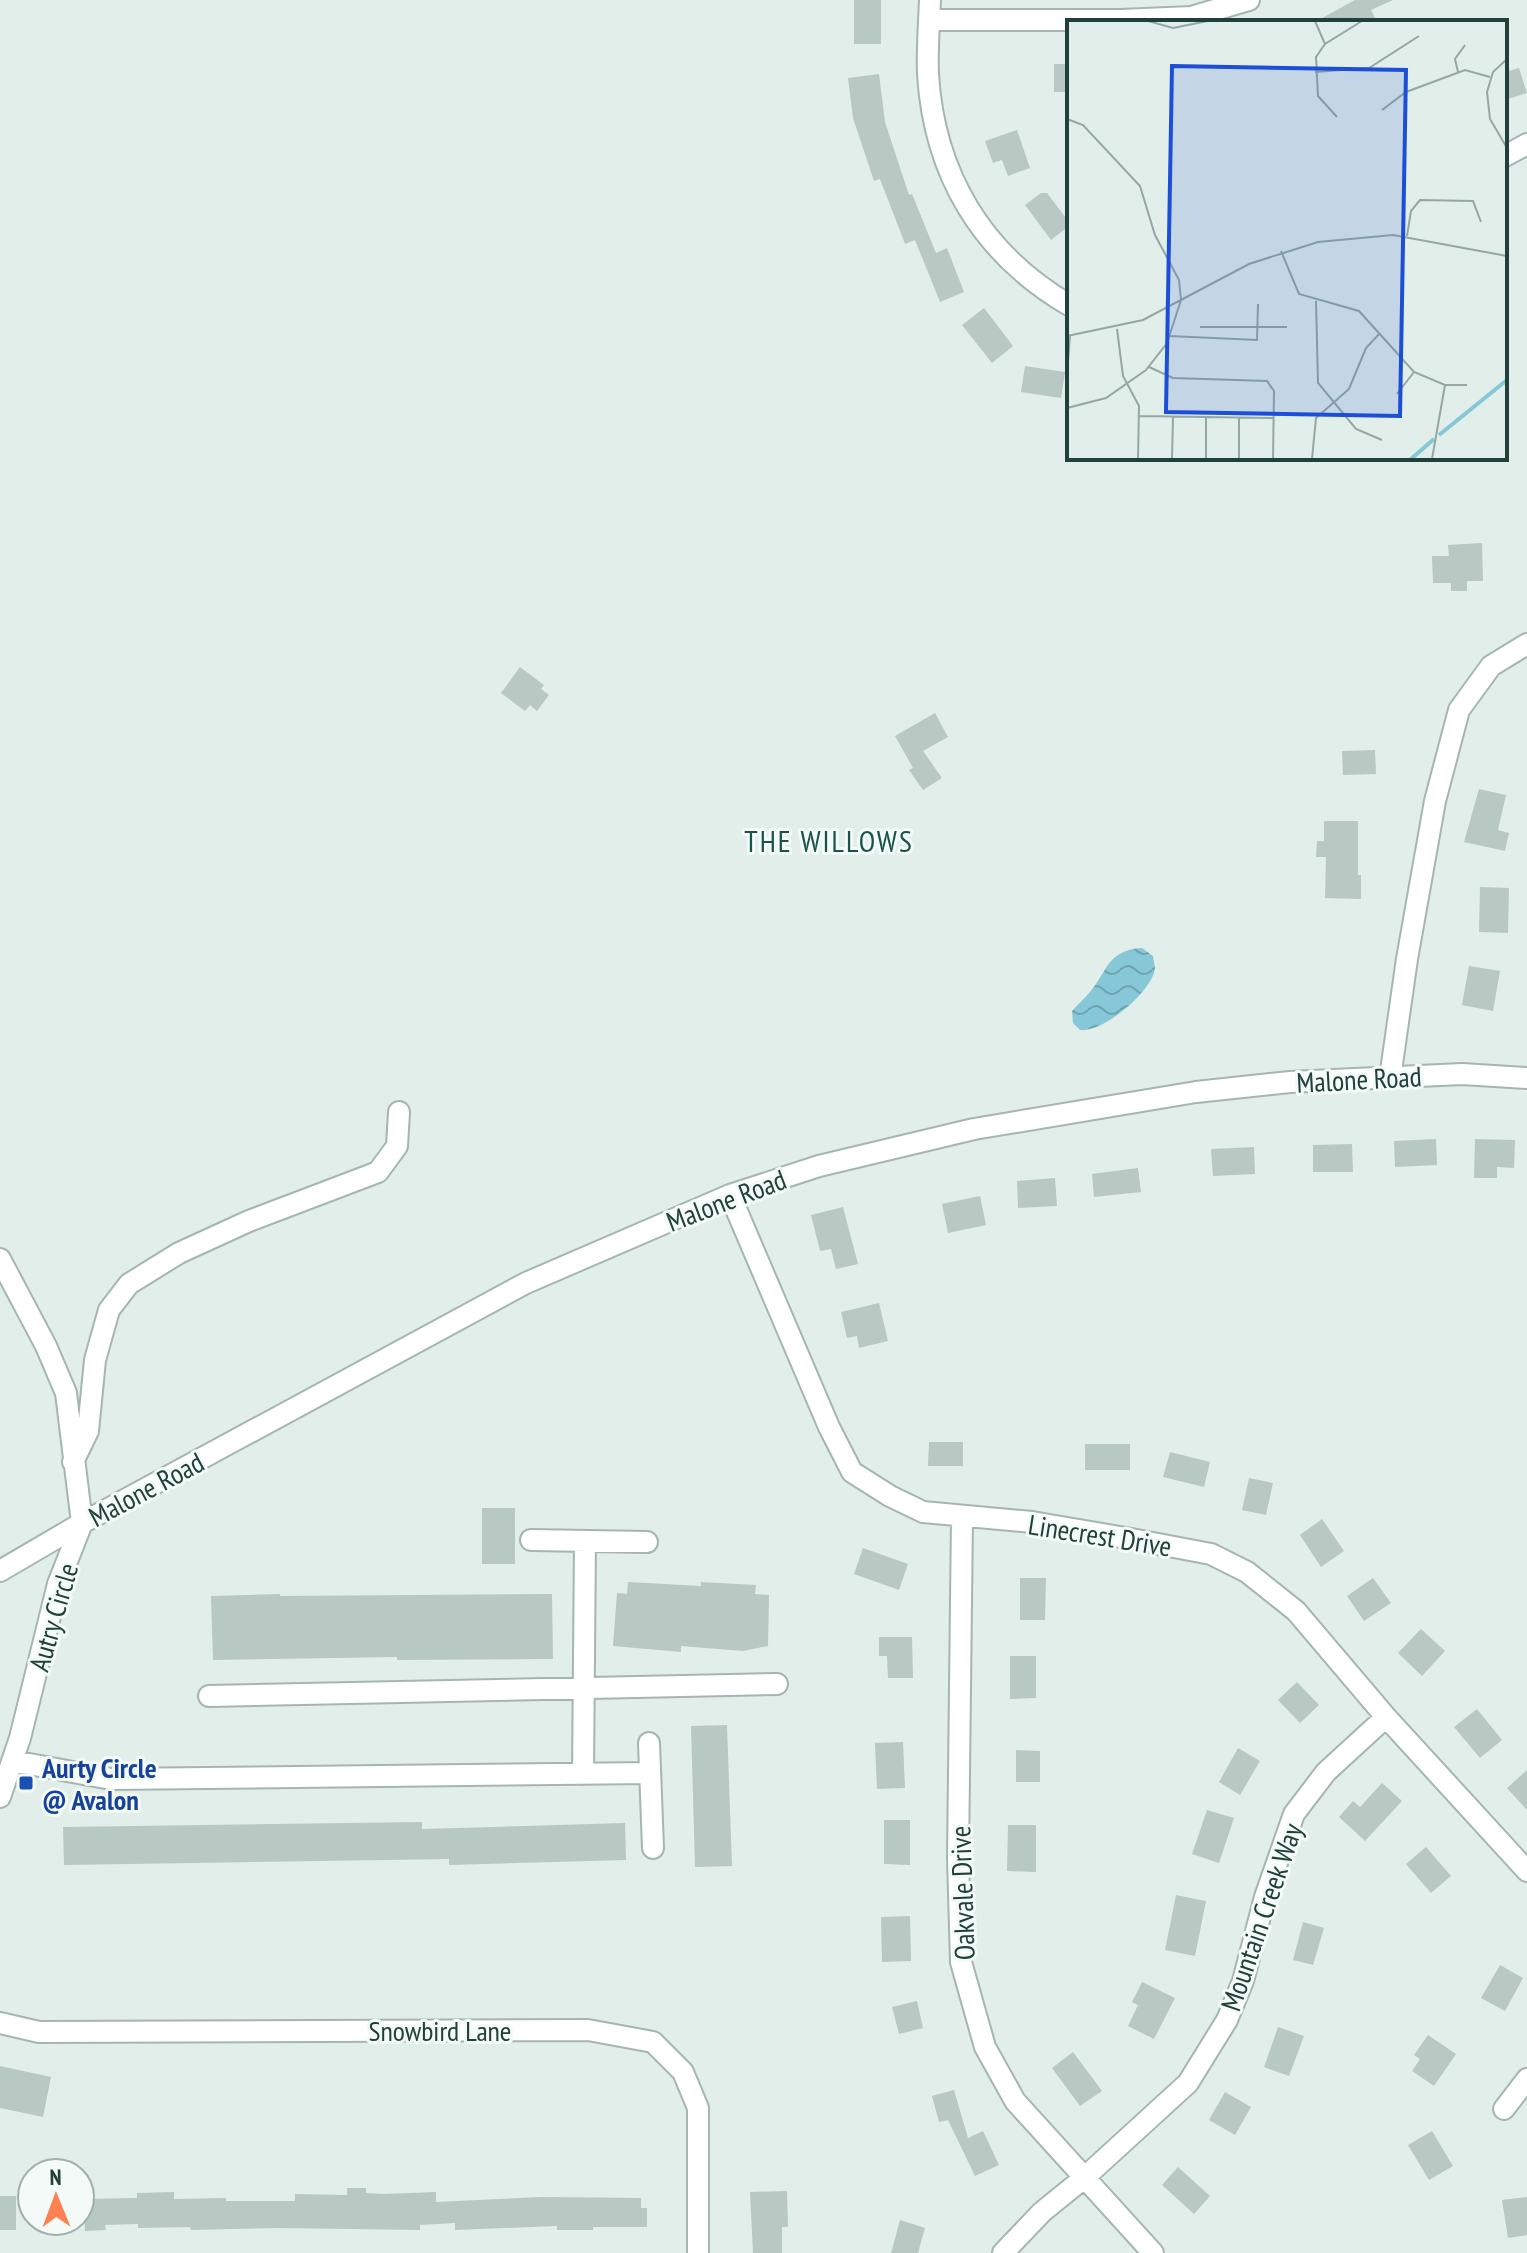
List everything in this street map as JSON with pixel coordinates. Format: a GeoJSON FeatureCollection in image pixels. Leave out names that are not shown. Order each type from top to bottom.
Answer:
{"type":"FeatureCollection","features":[{"type":"Feature","properties":{"kind":"street"},"geometry":{"type":"LineString","coordinates":[[1067,304],[1038,287],[996,246],[972,216],[951,180],[935,127],[928,74],[930,10],[1121,20],[1191,17],[1249,0]]}},
{"type":"Feature","properties":{"kind":"street"},"geometry":{"type":"LineString","coordinates":[[1507,155],[1527,144]]}},
{"type":"Feature","properties":{"kind":"street"},"geometry":{"type":"LineString","coordinates":[[1390,1078],[1435,801],[1459,710],[1491,666],[1527,644]]}},
{"type":"Feature","properties":{"kind":"street","name":"Malone Road"},"geometry":{"type":"LineString","coordinates":[[0,1571],[82,1523],[526,1283],[730,1195],[819,1166],[974,1129],[1196,1092],[1290,1082],[1462,1074],[1527,1078]]}},
{"type":"Feature","properties":{"kind":"street"},"geometry":{"type":"LineString","coordinates":[[73,1462],[88,1431],[95,1360],[109,1310],[129,1284],[179,1253],[249,1221],[378,1172],[397,1146],[399,1112]]}},
{"type":"Feature","properties":{"kind":"street","name":"Linecrest Drive"},"geometry":{"type":"LineString","coordinates":[[730,1195],[829,1427],[852,1472],[923,1512],[1032,1522],[1211,1554],[1247,1572],[1296,1611],[1386,1717],[1527,1871]]}},
{"type":"Feature","properties":{"kind":"street","name":"Autry Circle"},"geometry":{"type":"LineString","coordinates":[[0,1259],[66,1393],[82,1523],[58,1584],[13,1761],[0,1797]]}},
{"type":"Feature","properties":{"kind":"street","name":"Oakvale Drive"},"geometry":{"type":"LineString","coordinates":[[962,1517],[958,1859],[961,1962],[985,2047],[1015,2101],[1153,2253]]}},
{"type":"Feature","properties":{"kind":"street"},"geometry":{"type":"LineString","coordinates":[[531,1540],[647,1542]]}},
{"type":"Feature","properties":{"kind":"street"},"geometry":{"type":"LineString","coordinates":[[583,1774],[585,1541]]}},
{"type":"Feature","properties":{"kind":"street"},"geometry":{"type":"LineString","coordinates":[[209,1696],[777,1684]]}},
{"type":"Feature","properties":{"kind":"street","name":"Mountain Creek Way"},"geometry":{"type":"LineString","coordinates":[[1003,2253],[1042,2212],[1188,2083],[1227,2020],[1243,1981],[1265,1897],[1294,1814],[1326,1772],[1386,1717]]}},
{"type":"Feature","properties":{"kind":"street"},"geometry":{"type":"LineString","coordinates":[[649,1743],[653,1848]]}},
{"type":"Feature","properties":{"kind":"street"},"geometry":{"type":"LineString","coordinates":[[13,1761],[111,1779],[650,1773]]}},
{"type":"Feature","properties":{"kind":"street","name":"Snowbird Lane"},"geometry":{"type":"LineString","coordinates":[[0,2023],[39,2032],[588,2030],[653,2042],[683,2072],[698,2108],[698,2253]]}},
{"type":"Feature","properties":{"kind":"street"},"geometry":{"type":"LineString","coordinates":[[1504,2109],[1527,2079]]}},
{"type":"Feature","properties":{"kind":"water"},"geometry":{"type":"Polygon","coordinates":[[[1142,948],[1153,956],[1155,968],[1146,988],[1113,1018],[1090,1029],[1080,1030],[1073,1023],[1072,1011],[1115,957],[1142,948]]]}},
{"type":"Feature","properties":{"kind":"building"},"geometry":{"type":"Polygon","coordinates":[[[854,0],[881,0],[881,44],[854,44],[854,0]]]}},
{"type":"Feature","properties":{"kind":"building"},"geometry":{"type":"Polygon","coordinates":[[[1355,0],[1393,0],[1371,10],[1376,20],[1319,20],[1355,0]]]}},
{"type":"Feature","properties":{"kind":"building"},"geometry":{"type":"Polygon","coordinates":[[[1054,64],[1067,64],[1067,92],[1054,92],[1054,64]]]}},
{"type":"Feature","properties":{"kind":"building"},"geometry":{"type":"Polygon","coordinates":[[[1519,68],[1527,93],[1507,99],[1507,71],[1519,68]]]}},
{"type":"Feature","properties":{"kind":"building"},"geometry":{"type":"Polygon","coordinates":[[[879,74],[885,122],[909,195],[912,194],[936,253],[947,248],[964,292],[940,302],[915,240],[905,244],[880,179],[874,181],[853,118],[848,78],[879,74]]]}},
{"type":"Feature","properties":{"kind":"building"},"geometry":{"type":"Polygon","coordinates":[[[1017,130],[1030,168],[1008,176],[1002,160],[993,163],[985,141],[1017,130]]]}},
{"type":"Feature","properties":{"kind":"building"},"geometry":{"type":"Polygon","coordinates":[[[1041,193],[1047,193],[1067,219],[1067,228],[1051,240],[1025,205],[1041,193]]]}},
{"type":"Feature","properties":{"kind":"building"},"geometry":{"type":"Polygon","coordinates":[[[984,308],[1013,346],[992,363],[962,325],[984,308]]]}},
{"type":"Feature","properties":{"kind":"building"},"geometry":{"type":"Polygon","coordinates":[[[1025,366],[1065,372],[1061,398],[1021,392],[1025,366]]]}},
{"type":"Feature","properties":{"kind":"building"},"geometry":{"type":"Polygon","coordinates":[[[1482,543],[1483,581],[1467,581],[1467,591],[1451,591],[1451,583],[1433,583],[1432,556],[1449,556],[1448,545],[1482,543]]]}},
{"type":"Feature","properties":{"kind":"building"},"geometry":{"type":"Polygon","coordinates":[[[520,667],[544,685],[541,689],[549,695],[537,711],[530,705],[525,711],[501,693],[520,667]]]}},
{"type":"Feature","properties":{"kind":"building"},"geometry":{"type":"Polygon","coordinates":[[[935,713],[948,737],[923,751],[942,778],[923,790],[909,770],[913,768],[895,736],[935,713]]]}},
{"type":"Feature","properties":{"kind":"building"},"geometry":{"type":"Polygon","coordinates":[[[1375,750],[1376,774],[1343,775],[1342,751],[1375,750]]]}},
{"type":"Feature","properties":{"kind":"building"},"geometry":{"type":"Polygon","coordinates":[[[1479,789],[1506,795],[1498,830],[1509,833],[1505,851],[1464,842],[1479,789]]]}},
{"type":"Feature","properties":{"kind":"building"},"geometry":{"type":"Polygon","coordinates":[[[1324,821],[1358,821],[1361,899],[1325,898],[1326,857],[1316,857],[1317,841],[1324,841],[1324,821]]]}},
{"type":"Feature","properties":{"kind":"building"},"geometry":{"type":"Polygon","coordinates":[[[1480,887],[1509,888],[1508,933],[1479,932],[1480,887]]]}},
{"type":"Feature","properties":{"kind":"building"},"geometry":{"type":"Polygon","coordinates":[[[1469,966],[1500,971],[1493,1011],[1462,1005],[1469,966]]]}},
{"type":"Feature","properties":{"kind":"building"},"geometry":{"type":"Polygon","coordinates":[[[1436,1139],[1437,1165],[1395,1167],[1394,1141],[1436,1139]]]}},
{"type":"Feature","properties":{"kind":"building"},"geometry":{"type":"Polygon","coordinates":[[[1475,1139],[1515,1140],[1514,1168],[1497,1167],[1497,1178],[1474,1178],[1475,1139]]]}},
{"type":"Feature","properties":{"kind":"building"},"geometry":{"type":"Polygon","coordinates":[[[1352,1144],[1353,1172],[1313,1172],[1313,1145],[1352,1144]]]}},
{"type":"Feature","properties":{"kind":"building"},"geometry":{"type":"Polygon","coordinates":[[[1254,1147],[1255,1174],[1213,1176],[1211,1149],[1254,1147]]]}},
{"type":"Feature","properties":{"kind":"building"},"geometry":{"type":"Polygon","coordinates":[[[1138,1168],[1141,1192],[1094,1197],[1092,1174],[1138,1168]]]}},
{"type":"Feature","properties":{"kind":"building"},"geometry":{"type":"Polygon","coordinates":[[[1055,1178],[1057,1206],[1018,1208],[1017,1181],[1055,1178]]]}},
{"type":"Feature","properties":{"kind":"building"},"geometry":{"type":"Polygon","coordinates":[[[980,1196],[986,1225],[948,1233],[942,1204],[980,1196]]]}},
{"type":"Feature","properties":{"kind":"building"},"geometry":{"type":"Polygon","coordinates":[[[843,1207],[858,1264],[836,1269],[831,1249],[820,1251],[811,1215],[843,1207]]]}},
{"type":"Feature","properties":{"kind":"building"},"geometry":{"type":"Polygon","coordinates":[[[879,1303],[888,1341],[859,1348],[857,1336],[847,1338],[841,1312],[879,1303]]]}},
{"type":"Feature","properties":{"kind":"building"},"geometry":{"type":"Polygon","coordinates":[[[929,1442],[963,1442],[963,1466],[928,1466],[929,1442]]]}},
{"type":"Feature","properties":{"kind":"building"},"geometry":{"type":"Polygon","coordinates":[[[1085,1444],[1130,1444],[1130,1470],[1085,1470],[1085,1444]]]}},
{"type":"Feature","properties":{"kind":"building"},"geometry":{"type":"Polygon","coordinates":[[[1170,1452],[1210,1462],[1204,1487],[1163,1477],[1170,1452]]]}},
{"type":"Feature","properties":{"kind":"building"},"geometry":{"type":"Polygon","coordinates":[[[1249,1478],[1273,1483],[1266,1515],[1242,1510],[1249,1478]]]}},
{"type":"Feature","properties":{"kind":"building"},"geometry":{"type":"Polygon","coordinates":[[[482,1508],[515,1508],[515,1564],[482,1564],[482,1508]]]}},
{"type":"Feature","properties":{"kind":"building"},"geometry":{"type":"Polygon","coordinates":[[[1322,1519],[1344,1551],[1321,1567],[1300,1535],[1322,1519]]]}},
{"type":"Feature","properties":{"kind":"building"},"geometry":{"type":"Polygon","coordinates":[[[863,1548],[908,1564],[899,1590],[854,1574],[863,1548]]]}},
{"type":"Feature","properties":{"kind":"building"},"geometry":{"type":"Polygon","coordinates":[[[1020,1578],[1046,1578],[1045,1620],[1020,1620],[1020,1578]]]}},
{"type":"Feature","properties":{"kind":"building"},"geometry":{"type":"Polygon","coordinates":[[[1373,1578],[1391,1603],[1364,1621],[1347,1596],[1373,1578]]]}},
{"type":"Feature","properties":{"kind":"building"},"geometry":{"type":"Polygon","coordinates":[[[628,1582],[756,1585],[755,1594],[769,1595],[768,1646],[743,1651],[681,1646],[681,1652],[613,1646],[617,1593],[627,1594],[628,1582]]]}},
{"type":"Feature","properties":{"kind":"building"},"geometry":{"type":"Polygon","coordinates":[[[552,1594],[553,1659],[397,1660],[397,1657],[213,1660],[211,1596],[552,1594]]]}},
{"type":"Feature","properties":{"kind":"building"},"geometry":{"type":"Polygon","coordinates":[[[1421,1629],[1445,1651],[1422,1676],[1398,1653],[1421,1629]]]}},
{"type":"Feature","properties":{"kind":"building"},"geometry":{"type":"Polygon","coordinates":[[[879,1637],[912,1637],[913,1678],[888,1678],[887,1656],[879,1656],[879,1637]]]}},
{"type":"Feature","properties":{"kind":"building"},"geometry":{"type":"Polygon","coordinates":[[[1010,1656],[1036,1656],[1036,1698],[1010,1699],[1010,1656]]]}},
{"type":"Feature","properties":{"kind":"building"},"geometry":{"type":"Polygon","coordinates":[[[1297,1682],[1319,1705],[1300,1723],[1278,1700],[1297,1682]]]}},
{"type":"Feature","properties":{"kind":"building"},"geometry":{"type":"Polygon","coordinates":[[[1477,1709],[1502,1740],[1480,1758],[1454,1727],[1477,1709]]]}},
{"type":"Feature","properties":{"kind":"building"},"geometry":{"type":"Polygon","coordinates":[[[727,1725],[732,1866],[695,1867],[691,1726],[727,1725]]]}},
{"type":"Feature","properties":{"kind":"building"},"geometry":{"type":"Polygon","coordinates":[[[903,1742],[905,1788],[877,1789],[875,1743],[903,1742]]]}},
{"type":"Feature","properties":{"kind":"building"},"geometry":{"type":"Polygon","coordinates":[[[1238,1748],[1260,1761],[1240,1795],[1219,1782],[1238,1748]]]}},
{"type":"Feature","properties":{"kind":"building"},"geometry":{"type":"Polygon","coordinates":[[[1016,1750],[1040,1751],[1040,1782],[1016,1782],[1016,1750]]]}},
{"type":"Feature","properties":{"kind":"building"},"geometry":{"type":"Polygon","coordinates":[[[1527,1770],[1527,1810],[1507,1788],[1527,1770]]]}},
{"type":"Feature","properties":{"kind":"building"},"geometry":{"type":"Polygon","coordinates":[[[1382,1783],[1402,1801],[1365,1841],[1339,1817],[1353,1801],[1360,1807],[1382,1783]]]}},
{"type":"Feature","properties":{"kind":"building"},"geometry":{"type":"Polygon","coordinates":[[[1207,1810],[1234,1818],[1219,1863],[1192,1854],[1207,1810]]]}},
{"type":"Feature","properties":{"kind":"building"},"geometry":{"type":"Polygon","coordinates":[[[884,1820],[910,1820],[910,1865],[884,1864],[884,1820]]]}},
{"type":"Feature","properties":{"kind":"building"},"geometry":{"type":"Polygon","coordinates":[[[422,1822],[422,1829],[625,1823],[626,1860],[449,1865],[449,1859],[64,1865],[63,1827],[422,1822]]]}},
{"type":"Feature","properties":{"kind":"building"},"geometry":{"type":"Polygon","coordinates":[[[1008,1825],[1036,1825],[1036,1872],[1007,1871],[1008,1825]]]}},
{"type":"Feature","properties":{"kind":"building"},"geometry":{"type":"Polygon","coordinates":[[[1426,1847],[1451,1876],[1431,1893],[1406,1864],[1426,1847]]]}},
{"type":"Feature","properties":{"kind":"building"},"geometry":{"type":"Polygon","coordinates":[[[1176,1895],[1206,1901],[1195,1956],[1165,1950],[1176,1895]]]}},
{"type":"Feature","properties":{"kind":"building"},"geometry":{"type":"Polygon","coordinates":[[[910,1916],[911,1961],[882,1962],[881,1917],[910,1916]]]}},
{"type":"Feature","properties":{"kind":"building"},"geometry":{"type":"Polygon","coordinates":[[[1303,1922],[1324,1928],[1313,1965],[1293,1960],[1303,1922]]]}},
{"type":"Feature","properties":{"kind":"building"},"geometry":{"type":"Polygon","coordinates":[[[1500,1965],[1523,1978],[1505,2011],[1481,1998],[1500,1965]]]}},
{"type":"Feature","properties":{"kind":"building"},"geometry":{"type":"Polygon","coordinates":[[[1142,1982],[1175,1998],[1154,2039],[1128,2026],[1138,2005],[1132,2002],[1142,1982]]]}},
{"type":"Feature","properties":{"kind":"building"},"geometry":{"type":"Polygon","coordinates":[[[917,2001],[923,2028],[899,2034],[892,2007],[917,2001]]]}},
{"type":"Feature","properties":{"kind":"building"},"geometry":{"type":"Polygon","coordinates":[[[1278,2027],[1304,2036],[1289,2076],[1264,2067],[1278,2027]]]}},
{"type":"Feature","properties":{"kind":"building"},"geometry":{"type":"Polygon","coordinates":[[[1428,2035],[1456,2054],[1434,2086],[1412,2071],[1420,2059],[1414,2055],[1428,2035]]]}},
{"type":"Feature","properties":{"kind":"building"},"geometry":{"type":"Polygon","coordinates":[[[1073,2052],[1102,2091],[1080,2106],[1052,2068],[1073,2052]]]}},
{"type":"Feature","properties":{"kind":"building"},"geometry":{"type":"Polygon","coordinates":[[[0,2066],[51,2077],[43,2117],[0,2108],[0,2066]]]}},
{"type":"Feature","properties":{"kind":"building"},"geometry":{"type":"Polygon","coordinates":[[[954,2090],[968,2138],[983,2131],[999,2165],[975,2176],[948,2120],[939,2122],[932,2096],[954,2090]]]}},
{"type":"Feature","properties":{"kind":"building"},"geometry":{"type":"Polygon","coordinates":[[[1225,2092],[1251,2107],[1235,2135],[1209,2120],[1225,2092]]]}},
{"type":"Feature","properties":{"kind":"building"},"geometry":{"type":"Polygon","coordinates":[[[1432,2131],[1453,2166],[1429,2180],[1408,2145],[1432,2131]]]}},
{"type":"Feature","properties":{"kind":"building"},"geometry":{"type":"Polygon","coordinates":[[[1178,2167],[1210,2196],[1194,2214],[1162,2185],[1178,2167]]]}},
{"type":"Feature","properties":{"kind":"building"},"geometry":{"type":"Polygon","coordinates":[[[347,2188],[366,2188],[366,2193],[436,2192],[436,2202],[541,2197],[641,2198],[641,2208],[647,2208],[647,2227],[557,2230],[557,2226],[455,2230],[455,2223],[420,2225],[420,2230],[191,2230],[190,2227],[138,2228],[138,2224],[105,2225],[106,2230],[96,2230],[96,2199],[137,2198],[137,2193],[174,2192],[174,2199],[226,2198],[226,2201],[295,2201],[295,2194],[347,2195],[347,2188]]]}},
{"type":"Feature","properties":{"kind":"building"},"geometry":{"type":"Polygon","coordinates":[[[787,2191],[788,2227],[782,2227],[782,2253],[753,2253],[750,2192],[787,2191]]]}},
{"type":"Feature","properties":{"kind":"building"},"geometry":{"type":"Polygon","coordinates":[[[0,2196],[16,2196],[16,2230],[0,2230],[0,2196]]]}},
{"type":"Feature","properties":{"kind":"building"},"geometry":{"type":"Polygon","coordinates":[[[1527,2197],[1527,2235],[1508,2238],[1502,2200],[1527,2197]]]}},
{"type":"Feature","properties":{"kind":"building"},"geometry":{"type":"Polygon","coordinates":[[[900,2220],[925,2228],[918,2253],[891,2253],[900,2220]]]}},
{"type":"Feature","properties":{"kind":"place","name":"Aurty Circle @ Avalon"},"geometry":{"type":"Point","coordinates":[26,1783]}},
{"type":"Feature","properties":{"kind":"district","name":"THE WILLOWS"},"geometry":{"type":"Point","coordinates":[829,840]}}]}
